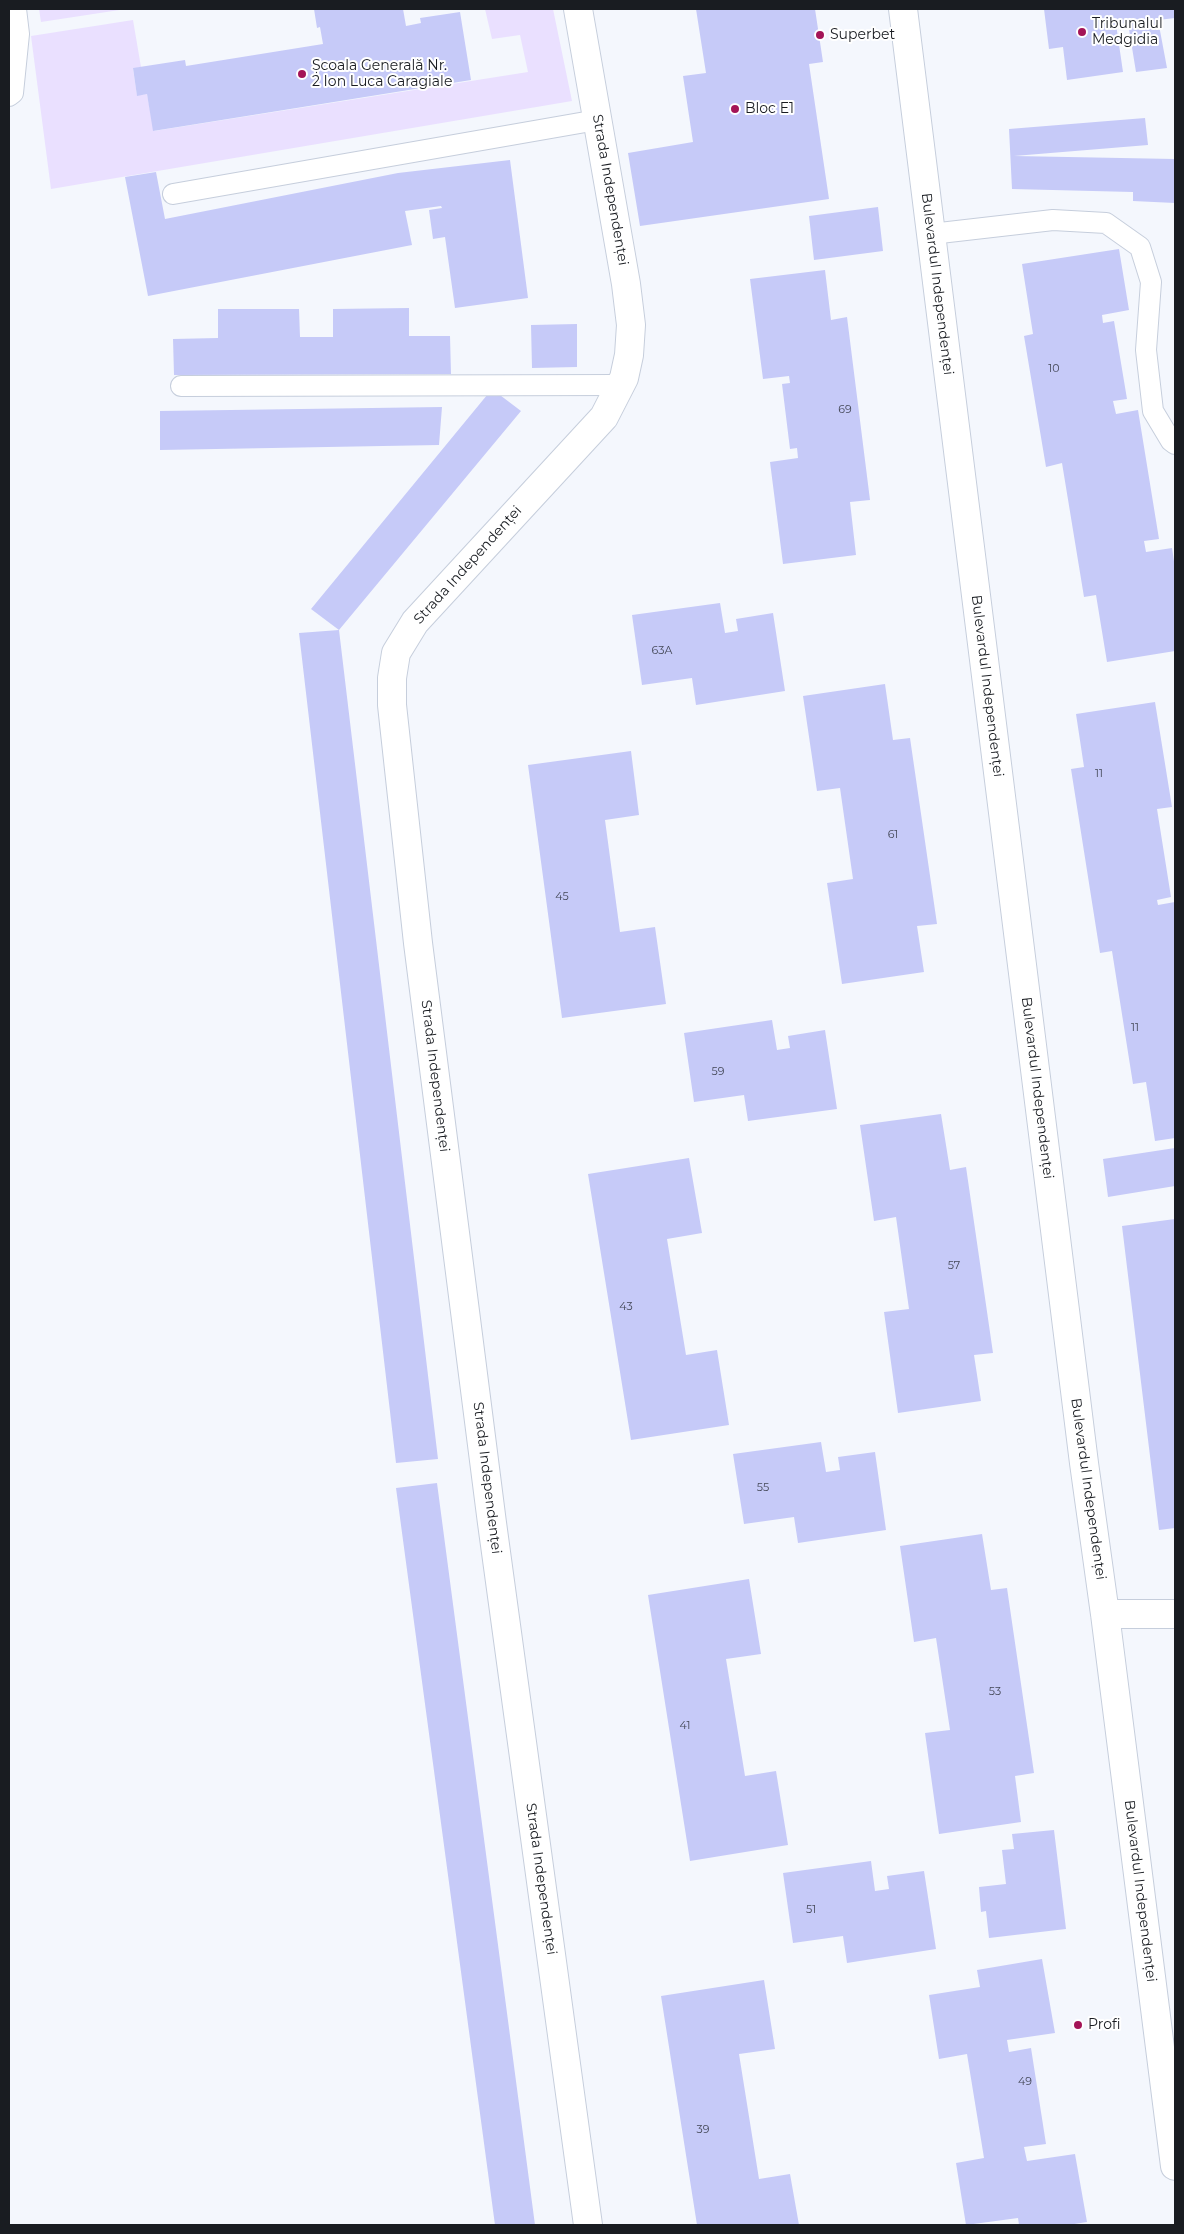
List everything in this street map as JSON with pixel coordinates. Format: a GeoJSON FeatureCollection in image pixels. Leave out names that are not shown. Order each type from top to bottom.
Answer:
{"type":"FeatureCollection","features":[{"type":"Feature","properties":{"kind":"street","name":"Strada Independenței"},"geometry":{"type":"LineString","coordinates":[[578,9],[626,284],[631,325],[629,355],[624,378],[604,417],[416,622],[396,653],[392,678],[392,705],[419,952],[492,1523],[588,2225]]}},
{"type":"Feature","properties":{"kind":"street","name":"Bulevardul Independenței"},"geometry":{"type":"LineString","coordinates":[[903,9],[1080,1434],[1105,1614],[1175,2166]]}},
{"type":"Feature","properties":{"kind":"street"},"geometry":{"type":"LineString","coordinates":[[1105,1614],[1175,1614]]}},
{"type":"Feature","properties":{"kind":"lane"},"geometry":{"type":"LineString","coordinates":[[9,96],[13,93],[19,34],[16,9]]}},
{"type":"Feature","properties":{"kind":"lane"},"geometry":{"type":"LineString","coordinates":[[173,194],[598,120]]}},
{"type":"Feature","properties":{"kind":"lane"},"geometry":{"type":"LineString","coordinates":[[931,234],[1053,220],[1106,223],[1140,247],[1151,282],[1146,350],[1154,411],[1171,441],[1175,444]]}},
{"type":"Feature","properties":{"kind":"lane"},"geometry":{"type":"LineString","coordinates":[[181,386],[620,385]]}},
{"type":"Feature","properties":{"kind":"shaded area"},"geometry":{"type":"Polygon","coordinates":[[[39,9],[126,9],[41,22],[39,9]]]}},
{"type":"Feature","properties":{"kind":"shaded area"},"geometry":{"type":"Polygon","coordinates":[[[485,9],[553,9],[572,101],[51,189],[31,36],[133,20],[141,67],[133,69],[137,95],[147,94],[154,131],[528,72],[520,35],[492,39],[485,9]]]}},
{"type":"Feature","properties":{"kind":"building","name":"Școala Generală Nr. 2 Ion Luca Caragiale"},"geometry":{"type":"Polygon","coordinates":[[[314,9],[403,9],[406,26],[421,23],[420,18],[460,12],[471,80],[153,131],[147,94],[137,96],[133,68],[185,60],[186,66],[323,44],[320,27],[317,28],[314,9]]]}},
{"type":"Feature","properties":{"kind":"building"},"geometry":{"type":"Polygon","coordinates":[[[696,9],[815,9],[823,62],[809,64],[829,199],[640,226],[628,153],[693,142],[683,76],[706,73],[696,9]]]}},
{"type":"Feature","properties":{"kind":"building"},"geometry":{"type":"Polygon","coordinates":[[[1044,9],[1175,9],[1175,18],[1158,20],[1167,68],[1136,72],[1128,23],[1116,24],[1123,72],[1067,80],[1063,47],[1049,49],[1044,9]]]}},
{"type":"Feature","properties":{"kind":"building"},"geometry":{"type":"Polygon","coordinates":[[[1145,118],[1148,145],[1014,156],[1175,159],[1175,203],[1133,201],[1133,192],[1012,189],[1009,129],[1145,118]]]}},
{"type":"Feature","properties":{"kind":"building"},"geometry":{"type":"Polygon","coordinates":[[[510,160],[528,298],[455,308],[445,237],[433,239],[429,210],[442,208],[441,206],[405,211],[412,245],[148,296],[125,177],[156,172],[165,219],[398,173],[510,160]]]}},
{"type":"Feature","properties":{"kind":"building"},"geometry":{"type":"Polygon","coordinates":[[[878,207],[883,251],[814,260],[809,216],[878,207]]]}},
{"type":"Feature","properties":{"kind":"building"},"geometry":{"type":"Polygon","coordinates":[[[1119,249],[1129,310],[1102,315],[1103,323],[1114,321],[1127,399],[1113,401],[1116,414],[1138,410],[1159,539],[1144,541],[1146,552],[1172,548],[1175,568],[1175,651],[1107,662],[1096,595],[1084,597],[1062,463],[1046,467],[1024,336],[1033,334],[1022,264],[1119,249]]]}},
{"type":"Feature","properties":{"kind":"building"},"geometry":{"type":"Polygon","coordinates":[[[825,270],[831,320],[847,317],[870,500],[850,502],[856,555],[783,564],[770,462],[798,458],[797,448],[790,449],[782,384],[790,383],[789,376],[763,379],[750,279],[825,270]]]}},
{"type":"Feature","properties":{"kind":"building"},"geometry":{"type":"Polygon","coordinates":[[[409,308],[409,336],[450,336],[451,374],[174,375],[173,339],[218,338],[218,309],[299,309],[300,337],[333,337],[333,309],[409,308]]]}},
{"type":"Feature","properties":{"kind":"building"},"geometry":{"type":"Polygon","coordinates":[[[577,324],[577,367],[532,368],[531,325],[577,324]]]}},
{"type":"Feature","properties":{"kind":"building"},"geometry":{"type":"Polygon","coordinates":[[[492,389],[521,411],[339,630],[311,609],[492,389]]]}},
{"type":"Feature","properties":{"kind":"building"},"geometry":{"type":"Polygon","coordinates":[[[442,407],[439,445],[160,450],[160,411],[442,407]]]}},
{"type":"Feature","properties":{"kind":"building"},"geometry":{"type":"Polygon","coordinates":[[[720,603],[725,633],[738,631],[736,619],[773,613],[785,691],[696,705],[692,678],[642,685],[632,615],[720,603]]]}},
{"type":"Feature","properties":{"kind":"building"},"geometry":{"type":"Polygon","coordinates":[[[339,630],[438,1459],[396,1463],[299,633],[339,630]]]}},
{"type":"Feature","properties":{"kind":"building"},"geometry":{"type":"Polygon","coordinates":[[[885,684],[893,740],[910,738],[937,924],[917,926],[924,972],[842,984],[827,883],[853,879],[840,788],[817,791],[803,696],[885,684]]]}},
{"type":"Feature","properties":{"kind":"building"},"geometry":{"type":"Polygon","coordinates":[[[1155,702],[1172,807],[1157,809],[1171,897],[1157,900],[1158,905],[1175,902],[1175,1138],[1155,1141],[1146,1082],[1133,1084],[1112,951],[1100,953],[1071,769],[1084,767],[1076,714],[1155,702]]]}},
{"type":"Feature","properties":{"kind":"building"},"geometry":{"type":"Polygon","coordinates":[[[631,751],[639,815],[605,820],[620,932],[655,927],[666,1004],[562,1018],[528,765],[631,751]]]}},
{"type":"Feature","properties":{"kind":"building"},"geometry":{"type":"Polygon","coordinates":[[[772,1020],[777,1050],[790,1048],[788,1036],[825,1030],[837,1109],[748,1121],[744,1095],[694,1102],[684,1033],[772,1020]]]}},
{"type":"Feature","properties":{"kind":"building"},"geometry":{"type":"Polygon","coordinates":[[[941,1114],[950,1170],[966,1167],[993,1353],[974,1355],[981,1401],[898,1413],[884,1312],[909,1309],[896,1217],[874,1221],[860,1125],[941,1114]]]}},
{"type":"Feature","properties":{"kind":"building"},"geometry":{"type":"Polygon","coordinates":[[[1175,1148],[1175,1186],[1108,1197],[1103,1159],[1175,1148]]]}},
{"type":"Feature","properties":{"kind":"building"},"geometry":{"type":"Polygon","coordinates":[[[689,1158],[702,1233],[667,1239],[686,1355],[717,1350],[729,1425],[631,1440],[588,1174],[689,1158]]]}},
{"type":"Feature","properties":{"kind":"building"},"geometry":{"type":"Polygon","coordinates":[[[1175,1219],[1175,1528],[1159,1530],[1122,1226],[1175,1219]]]}},
{"type":"Feature","properties":{"kind":"building"},"geometry":{"type":"Polygon","coordinates":[[[821,1442],[826,1472],[840,1470],[838,1457],[875,1452],[886,1530],[798,1543],[794,1517],[744,1524],[733,1454],[821,1442]]]}},
{"type":"Feature","properties":{"kind":"building"},"geometry":{"type":"Polygon","coordinates":[[[437,1483],[535,2225],[495,2225],[396,1488],[437,1483]]]}},
{"type":"Feature","properties":{"kind":"building"},"geometry":{"type":"Polygon","coordinates":[[[982,1534],[991,1590],[1007,1588],[1034,1773],[1015,1776],[1021,1822],[939,1834],[925,1733],[950,1730],[936,1638],[914,1642],[900,1546],[982,1534]]]}},
{"type":"Feature","properties":{"kind":"building"},"geometry":{"type":"Polygon","coordinates":[[[749,1579],[761,1654],[726,1659],[745,1776],[776,1771],[788,1845],[690,1861],[648,1595],[749,1579]]]}},
{"type":"Feature","properties":{"kind":"building"},"geometry":{"type":"Polygon","coordinates":[[[1054,1830],[1066,1929],[989,1938],[986,1911],[981,1912],[979,1887],[1006,1884],[1002,1850],[1014,1849],[1012,1834],[1054,1830]]]}},
{"type":"Feature","properties":{"kind":"building"},"geometry":{"type":"Polygon","coordinates":[[[871,1861],[875,1891],[889,1889],[887,1876],[924,1871],[936,1949],[847,1963],[843,1936],[793,1943],[783,1873],[871,1861]]]}},
{"type":"Feature","properties":{"kind":"building"},"geometry":{"type":"Polygon","coordinates":[[[1042,1959],[1055,2033],[1007,2040],[1009,2052],[1031,2048],[1046,2144],[1024,2147],[1027,2161],[1075,2154],[1087,2222],[1068,2225],[1019,2225],[1018,2218],[966,2225],[956,2163],[984,2158],[967,2054],[939,2059],[929,1995],[980,1987],[977,1970],[1042,1959]]]}},
{"type":"Feature","properties":{"kind":"building"},"geometry":{"type":"Polygon","coordinates":[[[764,1980],[775,2049],[739,2054],[759,2179],[790,2174],[799,2225],[697,2225],[661,1996],[764,1980]]]}},
{"type":"Feature","properties":{"kind":"place","name":"Tribunalul Medgidia"},"geometry":{"type":"Point","coordinates":[1082,32]}},
{"type":"Feature","properties":{"kind":"place","name":"Superbet"},"geometry":{"type":"Point","coordinates":[820,35]}},
{"type":"Feature","properties":{"kind":"place","name":"Școala Generală Nr. 2 Ion Luca Caragiale"},"geometry":{"type":"Point","coordinates":[302,74]}},
{"type":"Feature","properties":{"kind":"place","name":"Bloc E1"},"geometry":{"type":"Point","coordinates":[735,109]}},
{"type":"Feature","properties":{"kind":"place","name":"Profi"},"geometry":{"type":"Point","coordinates":[1078,2025]}}]}
